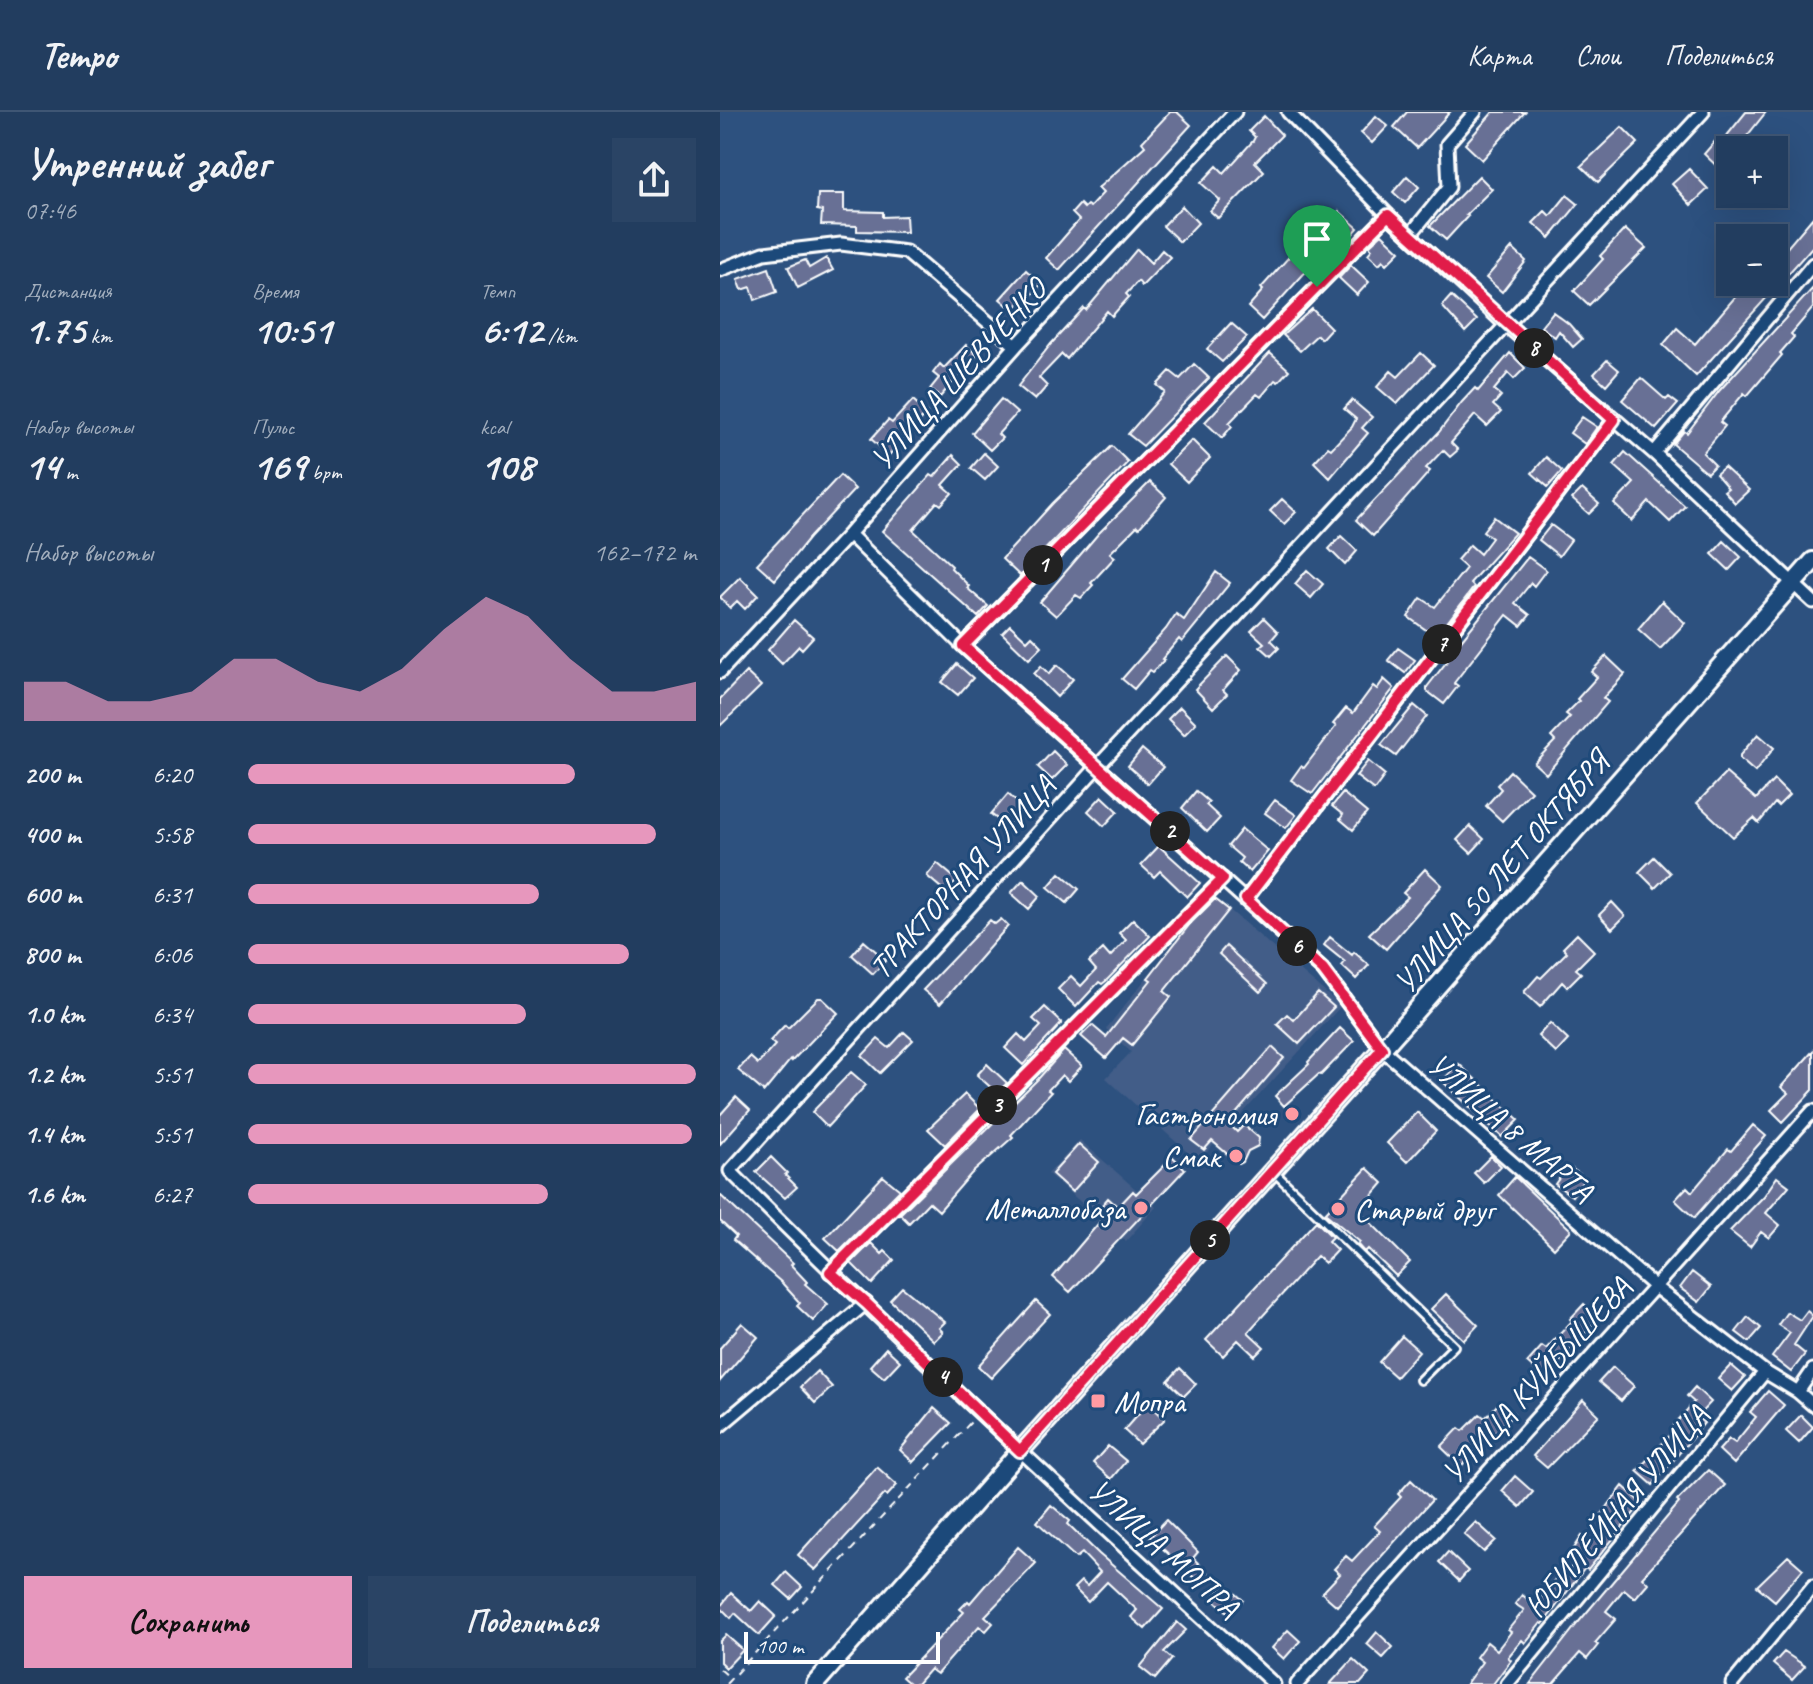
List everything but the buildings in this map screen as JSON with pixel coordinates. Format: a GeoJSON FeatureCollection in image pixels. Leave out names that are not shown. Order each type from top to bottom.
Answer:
{"type":"FeatureCollection","features":[{"type":"Feature","properties":{"kind":"main road","name":"УЛИЦА 50 ЛЕТ ОКТЯБРЯ"},"geometry":{"type":"LineString","coordinates":[[815,1684],[1813,561]]}},
{"type":"Feature","properties":{"kind":"street","name":"УЛИЦА ШЕВЧЕНКО"},"geometry":{"type":"LineString","coordinates":[[720,672],[849,534],[1016,346],[1235,112]]}},
{"type":"Feature","properties":{"kind":"street"},"geometry":{"type":"LineString","coordinates":[[1288,112],[1388,215],[1505,324],[1654,453],[1813,602]]}},
{"type":"Feature","properties":{"kind":"street"},"geometry":{"type":"LineString","coordinates":[[1410,235],[1449,187],[1447,144],[1475,112]]}},
{"type":"Feature","properties":{"kind":"street","name":"ТРАКТОРНАЯ УЛИЦА"},"geometry":{"type":"LineString","coordinates":[[1020,1451],[866,1303],[725,1174],[1703,112]]}},
{"type":"Feature","properties":{"kind":"street"},"geometry":{"type":"LineString","coordinates":[[963,646],[1388,215]]}},
{"type":"Feature","properties":{"kind":"street"},"geometry":{"type":"LineString","coordinates":[[720,270],[764,253],[841,244],[906,252],[1016,346]]}},
{"type":"Feature","properties":{"kind":"street"},"geometry":{"type":"LineString","coordinates":[[1654,453],[1813,264]]}},
{"type":"Feature","properties":{"kind":"street"},"geometry":{"type":"LineString","coordinates":[[1246,899],[1614,420]]}},
{"type":"Feature","properties":{"kind":"street","name":"УЛИЦА 8 МАРТА"},"geometry":{"type":"LineString","coordinates":[[849,534],[963,646],[1323,970],[1382,1049],[1655,1287],[1813,1405]]}},
{"type":"Feature","properties":{"kind":"street"},"geometry":{"type":"LineString","coordinates":[[830,1272],[1223,879]]}},
{"type":"Feature","properties":{"kind":"street","name":"УЛИЦА КУЙБЫШЕВА"},"geometry":{"type":"LineString","coordinates":[[1297,1684],[1813,1111]]}},
{"type":"Feature","properties":{"kind":"street"},"geometry":{"type":"LineString","coordinates":[[720,1426],[866,1303]]}},
{"type":"Feature","properties":{"kind":"street"},"geometry":{"type":"LineString","coordinates":[[1798,1392],[1813,1370]]}},
{"type":"Feature","properties":{"kind":"street","name":"ЮБИЛЕЙНАЯ УЛИЦА"},"geometry":{"type":"LineString","coordinates":[[1507,1684],[1765,1372]]}},
{"type":"Feature","properties":{"kind":"street","name":"УЛИЦА МОПРА"},"geometry":{"type":"LineString","coordinates":[[1020,1451],[1274,1684]]}},
{"type":"Feature","properties":{"kind":"street"},"geometry":{"type":"LineString","coordinates":[[1732,1684],[1813,1586]]}},
{"type":"Feature","properties":{"kind":"lane"},"geometry":{"type":"LineString","coordinates":[[1272,1170],[1454,1346],[1420,1380]]}},
{"type":"Feature","properties":{"kind":"path"},"geometry":{"type":"LineString","coordinates":[[726,1684],[971,1422]]}},
{"type":"Feature","properties":{"kind":"path"},"geometry":{"type":"LineString","coordinates":[[720,1669],[731,1679]]}},
{"type":"Feature","properties":{"kind":"shaded area"},"geometry":{"type":"Polygon","coordinates":[[[1212,895],[1341,1006],[1198,1162],[1106,1078],[1131,1052],[1106,1029],[1212,895]]]}},
{"type":"Feature","properties":{"kind":"shaded area"},"geometry":{"type":"Polygon","coordinates":[[[1080,1140],[1156,1207],[1126,1241],[1048,1174],[1080,1140]]]}},
{"type":"Feature","properties":{"kind":"place","name":"Гастрономия"},"geometry":{"type":"Point","coordinates":[1292,1114]}},
{"type":"Feature","properties":{"kind":"place","name":"Смак"},"geometry":{"type":"Point","coordinates":[1236,1156]}},
{"type":"Feature","properties":{"kind":"place","name":"Металлобаза"},"geometry":{"type":"Point","coordinates":[1141,1208]}},
{"type":"Feature","properties":{"kind":"place","name":"Старый друг"},"geometry":{"type":"Point","coordinates":[1338,1209]}},
{"type":"Feature","properties":{"kind":"place","name":"Мопра"},"geometry":{"type":"Point","coordinates":[1098,1401]}},
{"type":"Feature","properties":{"kind":"route"},"geometry":{"type":"LineString","coordinates":[[1388,215],[1614,420],[1246,899],[1323,970],[1382,1049],[1020,1451],[830,1272],[1223,879],[963,646],[1317,287],[1388,215]]}}]}
